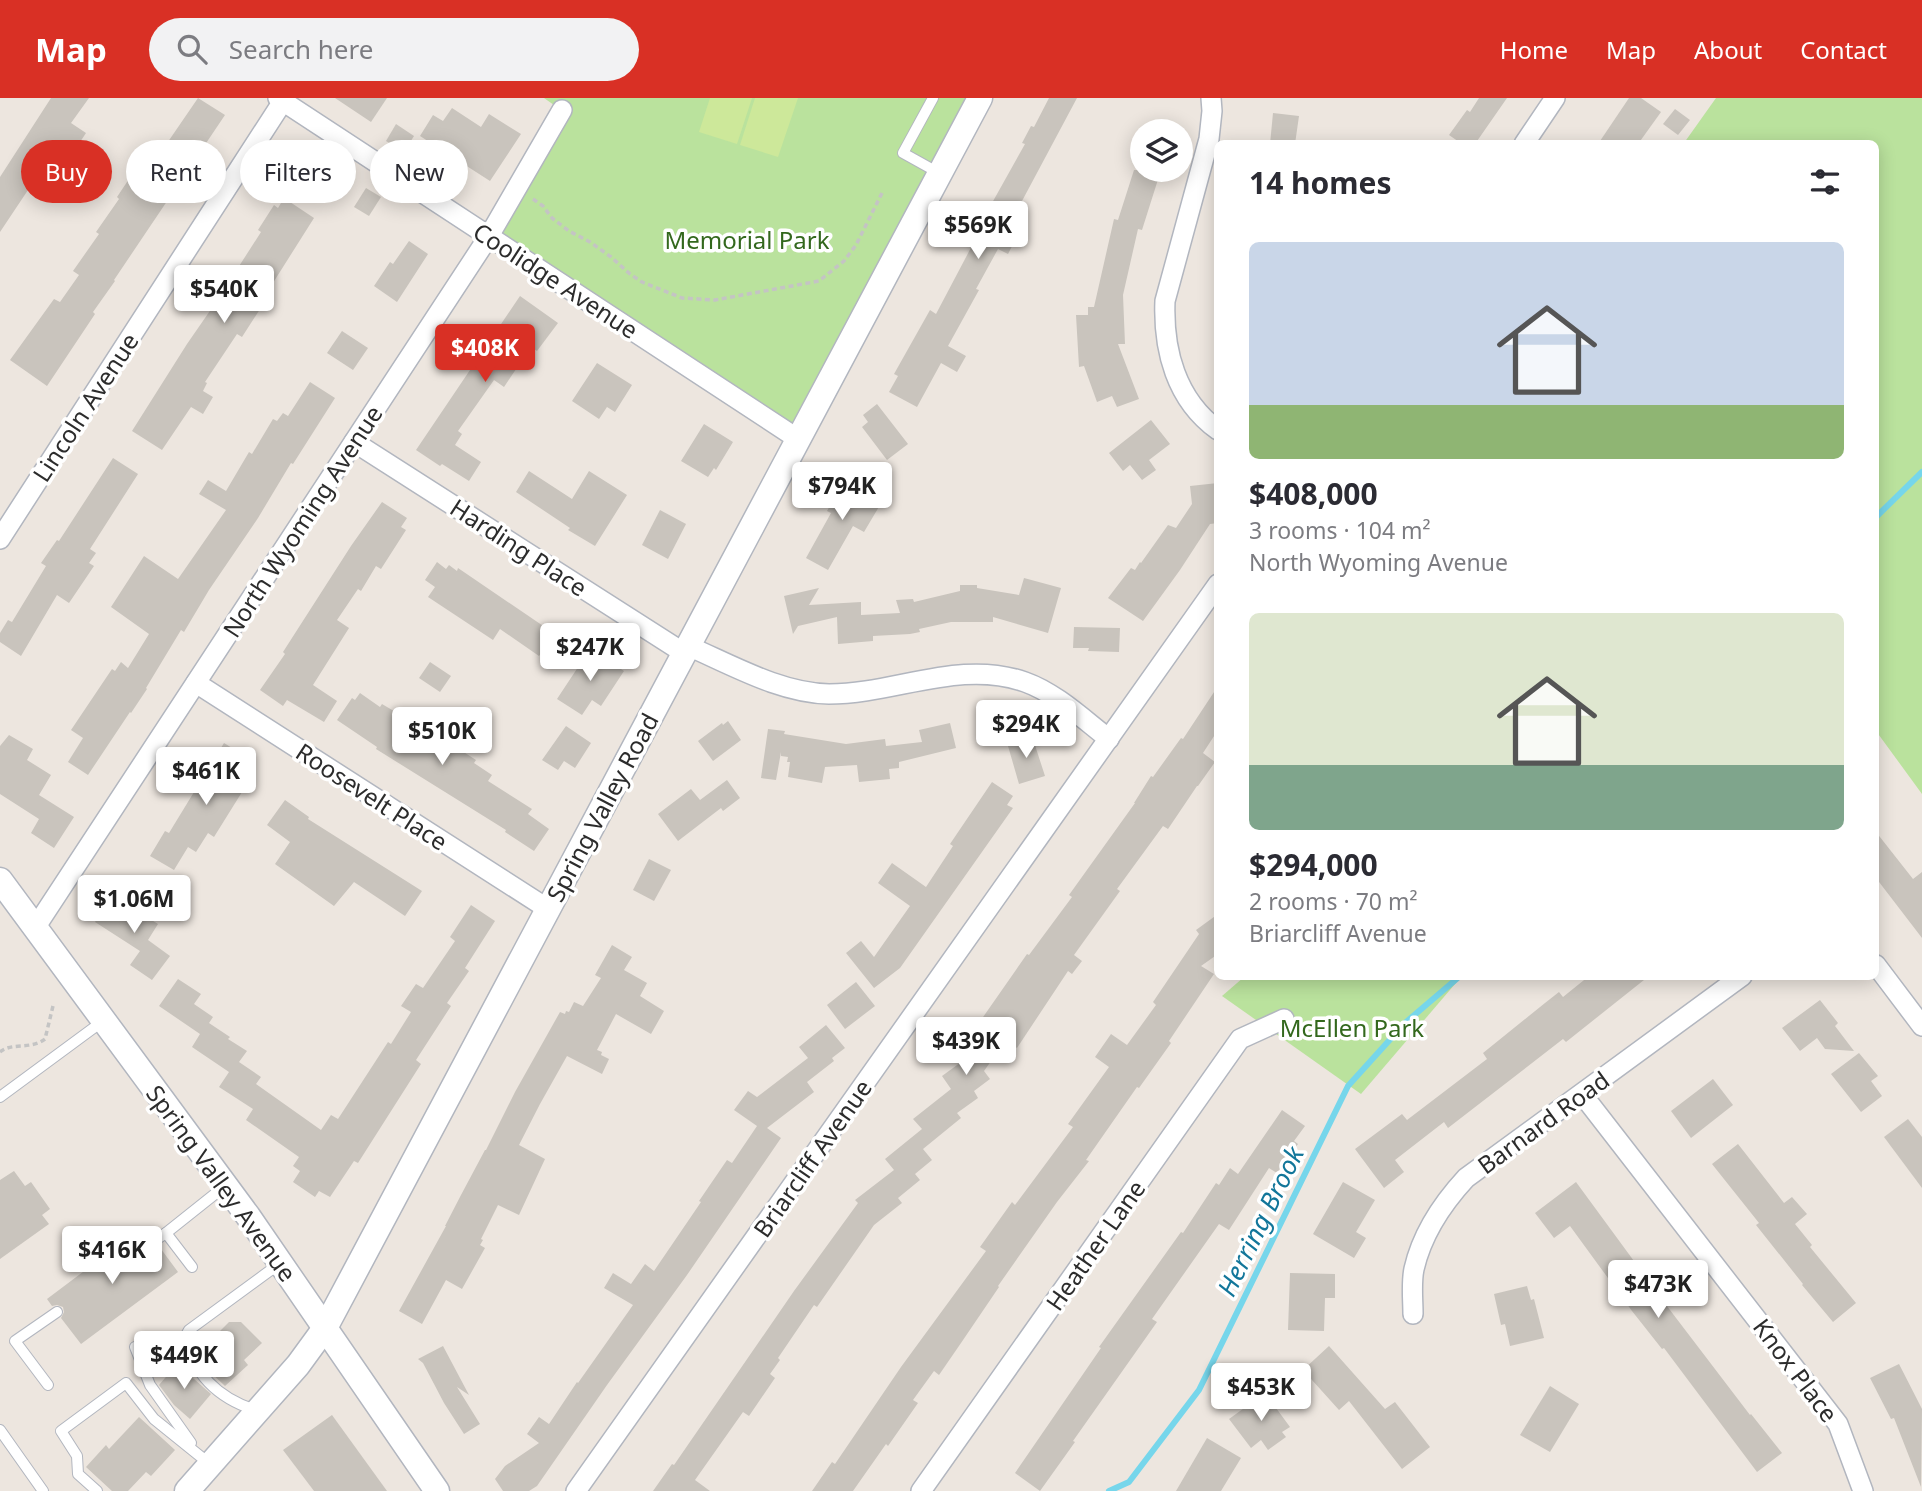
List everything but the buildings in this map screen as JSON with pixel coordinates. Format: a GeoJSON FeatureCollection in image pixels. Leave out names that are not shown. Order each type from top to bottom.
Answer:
{"type":"FeatureCollection","features":[{"type":"Feature","properties":{"kind":"street","name":"Spring Valley Road"},"geometry":{"type":"LineString","coordinates":[[187,1491],[204,1459],[258,1411],[298,1365],[325,1328],[980,98]]}},
{"type":"Feature","properties":{"kind":"street"},"geometry":{"type":"LineString","coordinates":[[1211,98],[1209,139],[1165,301],[1164,326],[1168,355],[1177,380],[1191,404],[1214,427]]}},
{"type":"Feature","properties":{"kind":"street"},"geometry":{"type":"LineString","coordinates":[[1527,140],[1555,98]]}},
{"type":"Feature","properties":{"kind":"street","name":"Coolidge Avenue"},"geometry":{"type":"LineString","coordinates":[[282,99],[798,439]]}},
{"type":"Feature","properties":{"kind":"street","name":"Lincoln Avenue"},"geometry":{"type":"LineString","coordinates":[[0,539],[282,99]]}},
{"type":"Feature","properties":{"kind":"street","name":"North Wyoming Avenue"},"geometry":{"type":"LineString","coordinates":[[35,928],[489,236],[562,110]]}},
{"type":"Feature","properties":{"kind":"street","name":"Harding Place"},"geometry":{"type":"LineString","coordinates":[[354,442],[686,650],[789,690],[827,694],[864,692],[957,674],[996,674],[1026,682],[1050,694],[1109,739]]}},
{"type":"Feature","properties":{"kind":"street","name":"Briarcliff Avenue"},"geometry":{"type":"LineString","coordinates":[[576,1491],[1214,590]]}},
{"type":"Feature","properties":{"kind":"street","name":"Roosevelt Place"},"geometry":{"type":"LineString","coordinates":[[196,683],[548,909]]}},
{"type":"Feature","properties":{"kind":"street","name":"Spring Valley Avenue"},"geometry":{"type":"LineString","coordinates":[[0,880],[226,1186],[438,1491]]}},
{"type":"Feature","properties":{"kind":"street"},"geometry":{"type":"LineString","coordinates":[[1879,969],[1922,1026]]}},
{"type":"Feature","properties":{"kind":"street","name":"Barnard Road"},"geometry":{"type":"LineString","coordinates":[[1413,1314],[1414,1270],[1427,1234],[1446,1200],[1466,1178],[1737,980]]}},
{"type":"Feature","properties":{"kind":"street","name":"Heather Lane"},"geometry":{"type":"LineString","coordinates":[[921,1491],[1240,1039],[1284,1019]]}},
{"type":"Feature","properties":{"kind":"street","name":"Knox Place"},"geometry":{"type":"LineString","coordinates":[[1582,1094],[1838,1424],[1863,1491]]}},
{"type":"Feature","properties":{"kind":"lane"},"geometry":{"type":"LineString","coordinates":[[933,98],[903,153],[940,173]]}},
{"type":"Feature","properties":{"kind":"lane"},"geometry":{"type":"LineString","coordinates":[[0,1097],[104,1021]]}},
{"type":"Feature","properties":{"kind":"lane"},"geometry":{"type":"LineString","coordinates":[[151,1243],[226,1186]]}},
{"type":"Feature","properties":{"kind":"lane"},"geometry":{"type":"LineString","coordinates":[[166,1233],[192,1267]]}},
{"type":"Feature","properties":{"kind":"lane"},"geometry":{"type":"LineString","coordinates":[[258,1411],[239,1405],[210,1384],[196,1369],[185,1337],[189,1330],[281,1264]]}},
{"type":"Feature","properties":{"kind":"lane"},"geometry":{"type":"LineString","coordinates":[[48,1385],[15,1340],[57,1312]]}},
{"type":"Feature","properties":{"kind":"lane"},"geometry":{"type":"LineString","coordinates":[[135,1347],[150,1385],[204,1459]]}},
{"type":"Feature","properties":{"kind":"lane"},"geometry":{"type":"LineString","coordinates":[[97,1491],[78,1474],[77,1456],[61,1432],[126,1383],[154,1419],[204,1459]]}},
{"type":"Feature","properties":{"kind":"lane"},"geometry":{"type":"LineString","coordinates":[[0,1430],[43,1491]]}},
{"type":"Feature","properties":{"kind":"path"},"geometry":{"type":"LineString","coordinates":[[517,187],[543,206],[552,218],[590,242],[642,282],[682,298],[715,300],[819,281],[844,261],[856,244],[882,193]]}},
{"type":"Feature","properties":{"kind":"path"},"geometry":{"type":"LineString","coordinates":[[0,1052],[4,1048],[37,1045],[45,1039],[53,1006]]}},
{"type":"Feature","properties":{"kind":"green space","name":"Memorial Park"},"geometry":{"type":"Polygon","coordinates":[[[544,98],[980,98],[798,439],[489,236],[561,110],[544,98]]]}},
{"type":"Feature","properties":{"kind":"green space"},"geometry":{"type":"Polygon","coordinates":[[[710,98],[752,98],[737,144],[699,132],[710,98]]]}},
{"type":"Feature","properties":{"kind":"green space"},"geometry":{"type":"Polygon","coordinates":[[[755,98],[798,98],[778,157],[740,145],[755,98]]]}},
{"type":"Feature","properties":{"kind":"green space"},"geometry":{"type":"Polygon","coordinates":[[[1716,98],[1922,98],[1922,794],[1879,735],[1879,140],[1686,140],[1716,98]]]}},
{"type":"Feature","properties":{"kind":"green space","name":"McEllen Park"},"geometry":{"type":"Polygon","coordinates":[[[1241,980],[1458,980],[1361,1094],[1222,996],[1241,980]]]}},
{"type":"Feature","properties":{"kind":"waterway","name":"Herring Brook"},"geometry":{"type":"LineString","coordinates":[[1879,514],[1922,472]]}},
{"type":"Feature","properties":{"kind":"waterway","name":"Herring Brook"},"geometry":{"type":"LineString","coordinates":[[1109,1491],[1129,1482],[1199,1390],[1348,1086],[1405,1023],[1455,980]]}}]}
